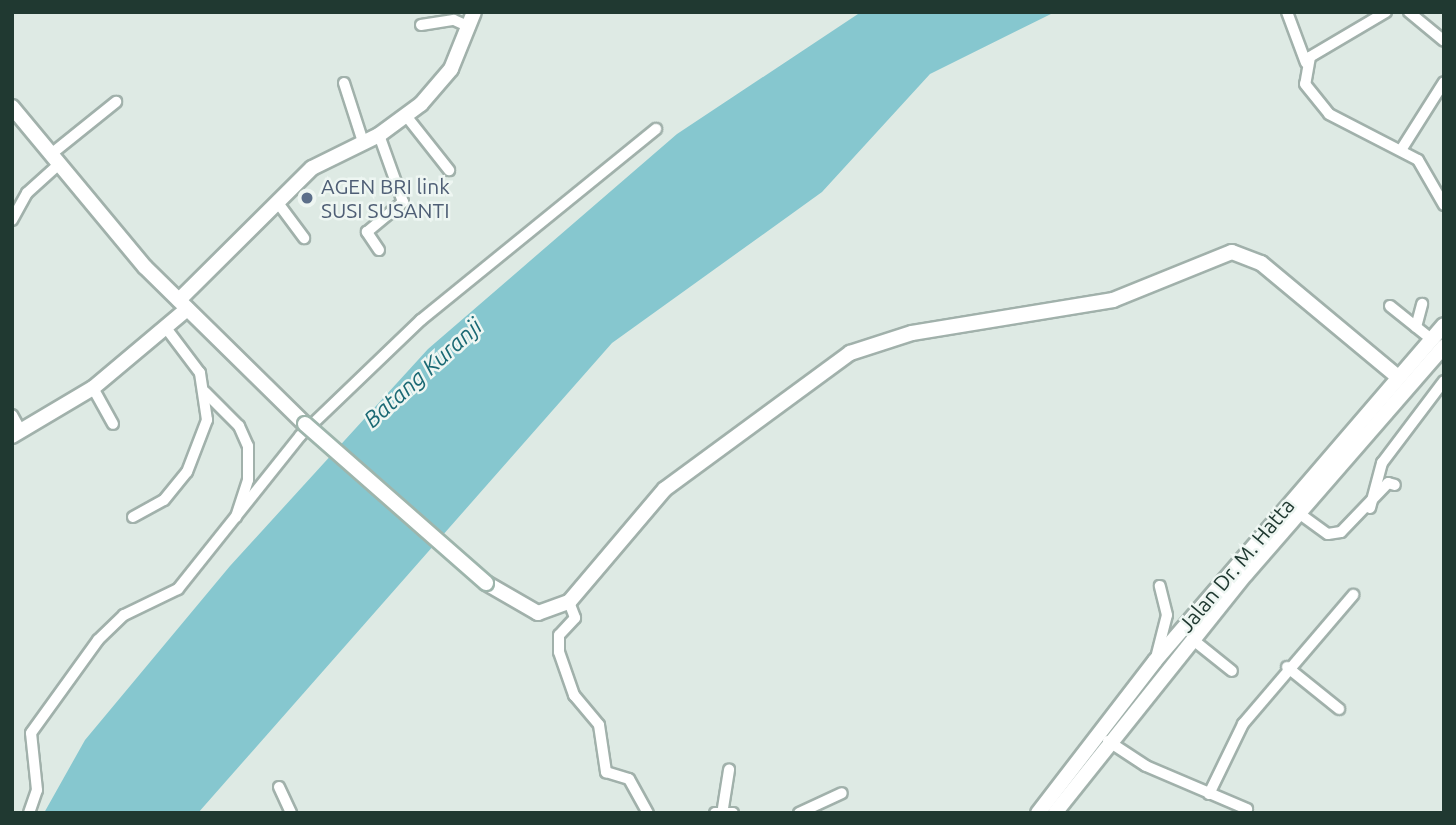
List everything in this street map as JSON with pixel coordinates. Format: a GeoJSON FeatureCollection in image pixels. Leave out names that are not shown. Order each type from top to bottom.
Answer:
{"type":"FeatureCollection","features":[{"type":"Feature","properties":{"kind":"street"},"geometry":{"type":"LineString","coordinates":[[1287,12],[1306,63],[1305,84],[1315,103],[1401,150],[1429,170],[1444,205]]}},
{"type":"Feature","properties":{"kind":"street"},"geometry":{"type":"LineString","coordinates":[[1306,63],[1385,12]]}},
{"type":"Feature","properties":{"kind":"street"},"geometry":{"type":"LineString","coordinates":[[1409,12],[1444,41]]}},
{"type":"Feature","properties":{"kind":"street"},"geometry":{"type":"LineString","coordinates":[[12,415],[17,434],[93,388],[166,328],[183,305],[319,163],[379,135],[407,117],[451,69],[472,19],[421,25]]}},
{"type":"Feature","properties":{"kind":"street"},"geometry":{"type":"LineString","coordinates":[[1401,150],[1444,82]]}},
{"type":"Feature","properties":{"kind":"street"},"geometry":{"type":"LineString","coordinates":[[344,83],[363,142]]}},
{"type":"Feature","properties":{"kind":"street"},"geometry":{"type":"LineString","coordinates":[[12,220],[27,193],[54,160],[116,102]]}},
{"type":"Feature","properties":{"kind":"street"},"geometry":{"type":"LineString","coordinates":[[12,107],[54,160],[183,305],[305,424],[486,583],[538,613],[569,602],[665,489],[850,352],[912,333],[1113,300],[1243,251],[1398,377]]}},
{"type":"Feature","properties":{"kind":"street"},"geometry":{"type":"LineString","coordinates":[[407,117],[449,170]]}},
{"type":"Feature","properties":{"kind":"street"},"geometry":{"type":"LineString","coordinates":[[29,813],[37,790],[31,733],[80,660],[124,615],[178,589],[235,521],[300,436],[365,371],[656,129]]}},
{"type":"Feature","properties":{"kind":"street"},"geometry":{"type":"LineString","coordinates":[[379,135],[403,202],[366,233],[379,250]]}},
{"type":"Feature","properties":{"kind":"street"},"geometry":{"type":"LineString","coordinates":[[278,203],[304,238]]}},
{"type":"Feature","properties":{"kind":"street"},"geometry":{"type":"LineString","coordinates":[[1416,327],[1422,304]]}},
{"type":"Feature","properties":{"kind":"street"},"geometry":{"type":"LineString","coordinates":[[1390,306],[1440,346]]}},
{"type":"Feature","properties":{"kind":"street","name":"Jalan Dr. M. Hatta"},"geometry":{"type":"LineString","coordinates":[[1055,813],[1108,741],[1192,639],[1440,346],[1444,325]]}},
{"type":"Feature","properties":{"kind":"street"},"geometry":{"type":"LineString","coordinates":[[132,517],[164,499],[187,472],[208,420],[205,392],[186,350],[166,328]]}},
{"type":"Feature","properties":{"kind":"street","name":"Jalan Dr. M. Hatta"},"geometry":{"type":"LineString","coordinates":[[1038,813],[1155,662],[1398,377],[1440,346]]}},
{"type":"Feature","properties":{"kind":"street"},"geometry":{"type":"LineString","coordinates":[[1370,508],[1382,463],[1444,381]]}},
{"type":"Feature","properties":{"kind":"street"},"geometry":{"type":"LineString","coordinates":[[93,388],[113,424]]}},
{"type":"Feature","properties":{"kind":"street"},"geometry":{"type":"LineString","coordinates":[[205,392],[239,426],[248,446],[248,480],[235,521]]}},
{"type":"Feature","properties":{"kind":"street"},"geometry":{"type":"LineString","coordinates":[[1300,514],[1334,534],[1370,508],[1388,483],[1395,485]]}},
{"type":"Feature","properties":{"kind":"street"},"geometry":{"type":"LineString","coordinates":[[1155,662],[1167,615],[1160,586]]}},
{"type":"Feature","properties":{"kind":"street"},"geometry":{"type":"LineString","coordinates":[[1209,794],[1243,724],[1287,667],[1353,595]]}},
{"type":"Feature","properties":{"kind":"street"},"geometry":{"type":"LineString","coordinates":[[569,602],[575,618],[559,635],[559,652],[574,695],[599,725],[606,772],[629,779],[648,813]]}},
{"type":"Feature","properties":{"kind":"street"},"geometry":{"type":"LineString","coordinates":[[1192,639],[1232,671]]}},
{"type":"Feature","properties":{"kind":"street"},"geometry":{"type":"LineString","coordinates":[[1287,667],[1339,709]]}},
{"type":"Feature","properties":{"kind":"street"},"geometry":{"type":"LineString","coordinates":[[1108,741],[1209,794],[1247,808]]}},
{"type":"Feature","properties":{"kind":"street"},"geometry":{"type":"LineString","coordinates":[[724,811],[729,769]]}},
{"type":"Feature","properties":{"kind":"street"},"geometry":{"type":"LineString","coordinates":[[279,787],[291,813]]}},
{"type":"Feature","properties":{"kind":"street"},"geometry":{"type":"LineString","coordinates":[[799,813],[842,793]]}},
{"type":"Feature","properties":{"kind":"water","name":"Batang Kuranji"},"geometry":{"type":"Polygon","coordinates":[[[861,12],[1055,12],[930,74],[822,192],[612,343],[198,813],[44,813],[85,740],[230,566],[428,349],[677,134],[861,12]]]}},
{"type":"Feature","properties":{"kind":"place","name":"AGEN BRI link SUSI SUSANTI"},"geometry":{"type":"Point","coordinates":[307,198]}}]}
